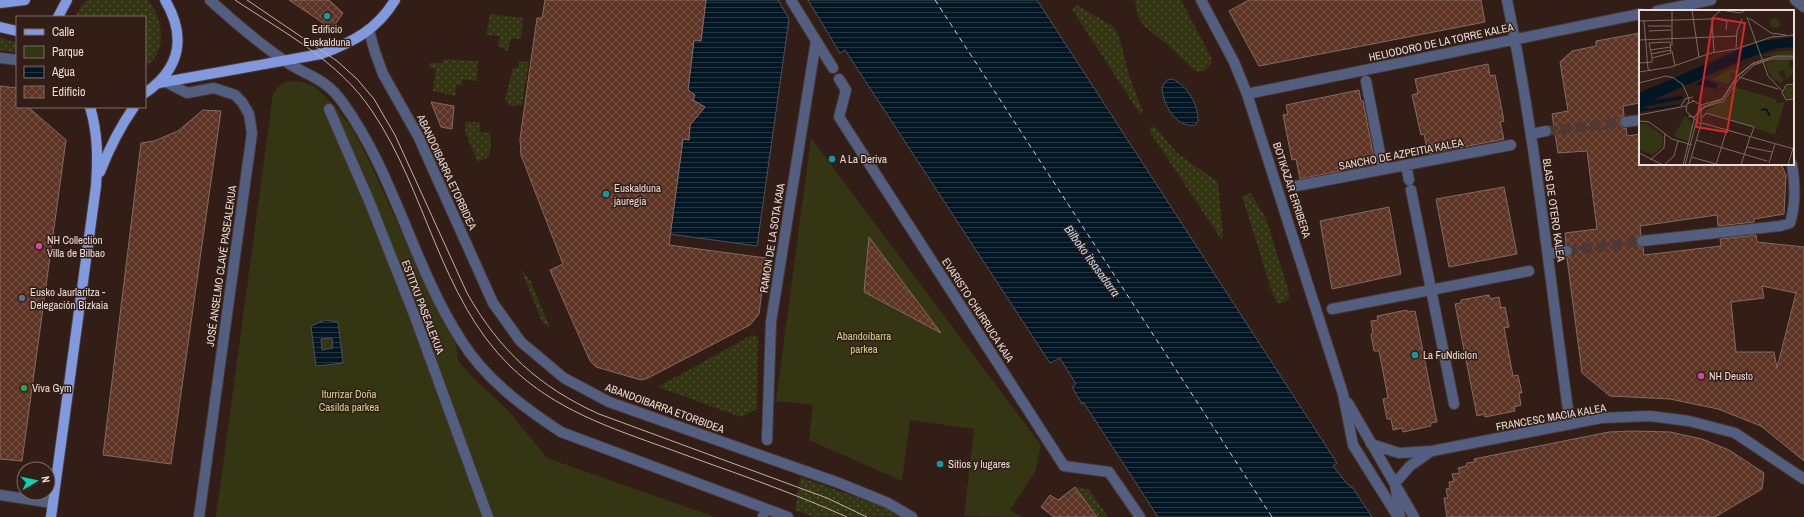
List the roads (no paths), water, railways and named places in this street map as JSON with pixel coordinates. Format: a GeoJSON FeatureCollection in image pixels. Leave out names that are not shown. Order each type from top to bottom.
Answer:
{"type":"FeatureCollection","features":[{"type":"Feature","properties":{"kind":"main road"},"geometry":{"type":"LineString","coordinates":[[0,3],[26,0]]}},
{"type":"Feature","properties":{"kind":"main road"},"geometry":{"type":"LineString","coordinates":[[59,16],[67,0]]}},
{"type":"Feature","properties":{"kind":"main road"},"geometry":{"type":"LineString","coordinates":[[163,83],[177,51],[178,33],[174,14],[165,0]]}},
{"type":"Feature","properties":{"kind":"main road"},"geometry":{"type":"LineString","coordinates":[[146,92],[163,83],[285,62],[321,54],[341,46],[369,31],[382,18],[395,0]]}},
{"type":"Feature","properties":{"kind":"main road"},"geometry":{"type":"LineString","coordinates":[[0,27],[16,31]]}},
{"type":"Feature","properties":{"kind":"main road"},"geometry":{"type":"LineString","coordinates":[[51,517],[96,186],[98,155],[95,123],[90,108]]}},
{"type":"Feature","properties":{"kind":"main road"},"geometry":{"type":"LineString","coordinates":[[96,186],[107,153],[123,123],[133,108]]}},
{"type":"Feature","properties":{"kind":"street"},"geometry":{"type":"LineString","coordinates":[[210,0],[285,62],[324,82],[342,101],[361,129],[437,298],[462,341],[496,383],[560,432],[788,517]]}},
{"type":"Feature","properties":{"kind":"street"},"geometry":{"type":"LineString","coordinates":[[791,0],[833,68]]}},
{"type":"Feature","properties":{"kind":"street","name":"BOTIKAZAR ERRIBERA"},"geometry":{"type":"LineString","coordinates":[[1202,0],[1234,62],[1248,94],[1343,394],[1353,445],[1399,517]]}},
{"type":"Feature","properties":{"kind":"street","name":"BLAS DE OTERO KALEA"},"geometry":{"type":"LineString","coordinates":[[1507,0],[1516,39],[1532,134],[1570,424]]}},
{"type":"Feature","properties":{"kind":"street"},"geometry":{"type":"LineString","coordinates":[[1662,10],[1711,0]]}},
{"type":"Feature","properties":{"kind":"street"},"geometry":{"type":"LineString","coordinates":[[1795,0],[1804,7]]}},
{"type":"Feature","properties":{"kind":"street","name":"HELIODORO DE LA TORRE KALEA"},"geometry":{"type":"LineString","coordinates":[[1248,94],[1639,14]]}},
{"type":"Feature","properties":{"kind":"street","name":"ABANDOIBARRA ETORBIDEA"},"geometry":{"type":"LineString","coordinates":[[369,31],[383,74],[418,136],[493,303],[521,342],[564,378],[609,402],[839,483],[888,503],[912,517]]}},
{"type":"Feature","properties":{"kind":"street","name":"RAMON DE LA SOTA KAIA"},"geometry":{"type":"LineString","coordinates":[[767,440],[771,322],[816,41]]}},
{"type":"Feature","properties":{"kind":"street"},"geometry":{"type":"LineString","coordinates":[[0,58],[16,60]]}},
{"type":"Feature","properties":{"kind":"street","name":"EVARISTO CHURRUCA KAIA"},"geometry":{"type":"LineString","coordinates":[[839,79],[846,90],[839,117],[1064,466],[1109,472],[1140,517]]}},
{"type":"Feature","properties":{"kind":"street"},"geometry":{"type":"LineString","coordinates":[[1366,81],[1383,170]]}},
{"type":"Feature","properties":{"kind":"street","name":"JOSÉ ANSELMO CLAVÉ PASEALEKUA"},"geometry":{"type":"LineString","coordinates":[[163,83],[187,93],[214,88],[236,95],[249,114],[252,133],[199,517]]}},
{"type":"Feature","properties":{"kind":"street","name":"ESTITXU PASEALEKUA"},"geometry":{"type":"LineString","coordinates":[[329,109],[370,203],[415,317],[488,517]]}},
{"type":"Feature","properties":{"kind":"street"},"geometry":{"type":"LineString","coordinates":[[1625,122],[1639,120]]}},
{"type":"Feature","properties":{"kind":"street"},"geometry":{"type":"LineString","coordinates":[[1532,134],[1546,131]]}},
{"type":"Feature","properties":{"kind":"street","name":"SANCHO DE AZPEITIA KALEA"},"geometry":{"type":"LineString","coordinates":[[1296,186],[1511,145]]}},
{"type":"Feature","properties":{"kind":"street"},"geometry":{"type":"LineString","coordinates":[[1406,165],[1409,180]]}},
{"type":"Feature","properties":{"kind":"street"},"geometry":{"type":"LineString","coordinates":[[1642,241],[1780,226],[1790,222],[1793,214],[1794,178],[1792,165]]}},
{"type":"Feature","properties":{"kind":"street"},"geometry":{"type":"LineString","coordinates":[[1411,190],[1454,404]]}},
{"type":"Feature","properties":{"kind":"street"},"geometry":{"type":"LineString","coordinates":[[1548,254],[1567,251]]}},
{"type":"Feature","properties":{"kind":"street"},"geometry":{"type":"LineString","coordinates":[[1332,309],[1529,271]]}},
{"type":"Feature","properties":{"kind":"street","name":"BOTIKAZAR ERRIBERA"},"geometry":{"type":"LineString","coordinates":[[1343,394],[1371,444],[1396,483],[1414,517]]}},
{"type":"Feature","properties":{"kind":"street","name":"FRANCESC MACIA KALEA"},"geometry":{"type":"LineString","coordinates":[[1371,444],[1399,453],[1432,451],[1601,418],[1650,416],[1689,421],[1734,433],[1804,479]]}},
{"type":"Feature","properties":{"kind":"street","name":"FRANCESC MACIA KALEA"},"geometry":{"type":"LineString","coordinates":[[1396,483],[1410,466],[1432,451]]}},
{"type":"Feature","properties":{"kind":"street"},"geometry":{"type":"LineString","coordinates":[[1396,483],[1399,517]]}},
{"type":"Feature","properties":{"kind":"street"},"geometry":{"type":"LineString","coordinates":[[0,495],[52,503]]}},
{"type":"Feature","properties":{"kind":"water"},"geometry":{"type":"Polygon","coordinates":[[[706,0],[778,0],[789,19],[757,246],[670,234],[683,139],[689,140],[690,125],[705,107],[693,100],[695,95],[688,90],[694,40],[701,41],[706,0]]]}},
{"type":"Feature","properties":{"kind":"water","name":"Bilboko itsasadarra"},"geometry":{"type":"Polygon","coordinates":[[[808,0],[1037,0],[1337,463],[1333,466],[1347,484],[1352,487],[1372,517],[1158,517],[1084,403],[1082,404],[1072,387],[1076,384],[1060,358],[1050,363],[845,50],[840,53],[808,0]]]}},
{"type":"Feature","properties":{"kind":"water"},"geometry":{"type":"Polygon","coordinates":[[[1173,79],[1188,91],[1194,102],[1198,115],[1198,121],[1195,125],[1182,123],[1171,114],[1165,101],[1162,87],[1167,80],[1173,79]]]}},
{"type":"Feature","properties":{"kind":"water"},"geometry":{"type":"Polygon","coordinates":[[[325,320],[338,322],[343,363],[316,366],[311,326],[325,320]],[[332,338],[321,339],[322,350],[333,348],[332,338]]]}},
{"type":"Feature","properties":{"kind":"tunnel"},"geometry":{"type":"LineString","coordinates":[[1546,131],[1625,122]]}},
{"type":"Feature","properties":{"kind":"tunnel"},"geometry":{"type":"LineString","coordinates":[[1567,251],[1642,241]]}},
{"type":"Feature","properties":{"kind":"tram line"},"geometry":{"type":"LineString","coordinates":[[235,0],[291,36],[327,62],[359,93],[391,142],[435,243],[466,309],[486,339],[510,366],[527,381],[546,395],[565,406],[605,425],[781,490],[847,517]]}},
{"type":"Feature","properties":{"kind":"tram line"},"geometry":{"type":"LineString","coordinates":[[247,0],[337,61],[357,79],[374,99],[395,135],[467,293],[493,332],[522,365],[558,392],[599,414],[827,498],[867,517]]}},
{"type":"Feature","properties":{"kind":"place","name":"Edificio Euskalduna"},"geometry":{"type":"Point","coordinates":[327,16]}},
{"type":"Feature","properties":{"kind":"place","name":"A La Deriva"},"geometry":{"type":"Point","coordinates":[832,159]}},
{"type":"Feature","properties":{"kind":"place","name":"Euskalduna jauregia"},"geometry":{"type":"Point","coordinates":[606,194]}},
{"type":"Feature","properties":{"kind":"place","name":"NH Collection Villa de Bilbao"},"geometry":{"type":"Point","coordinates":[39,246]}},
{"type":"Feature","properties":{"kind":"place","name":"Eusko Jaurlaritza - Delegación Bizkaia"},"geometry":{"type":"Point","coordinates":[22,298]}},
{"type":"Feature","properties":{"kind":"place","name":"La FuNdicIon"},"geometry":{"type":"Point","coordinates":[1415,355]}},
{"type":"Feature","properties":{"kind":"place","name":"NH Deusto"},"geometry":{"type":"Point","coordinates":[1701,376]}},
{"type":"Feature","properties":{"kind":"place","name":"Viva Gym"},"geometry":{"type":"Point","coordinates":[24,388]}},
{"type":"Feature","properties":{"kind":"place","name":"Sitios y lugares"},"geometry":{"type":"Point","coordinates":[940,464]}},
{"type":"Feature","properties":{"kind":"park label","name":"Abandoibarra parkea"},"geometry":{"type":"Point","coordinates":[864,342]}},
{"type":"Feature","properties":{"kind":"park label","name":"Iturrizar Doña Casilda parkea"},"geometry":{"type":"Point","coordinates":[349,400]}}]}
